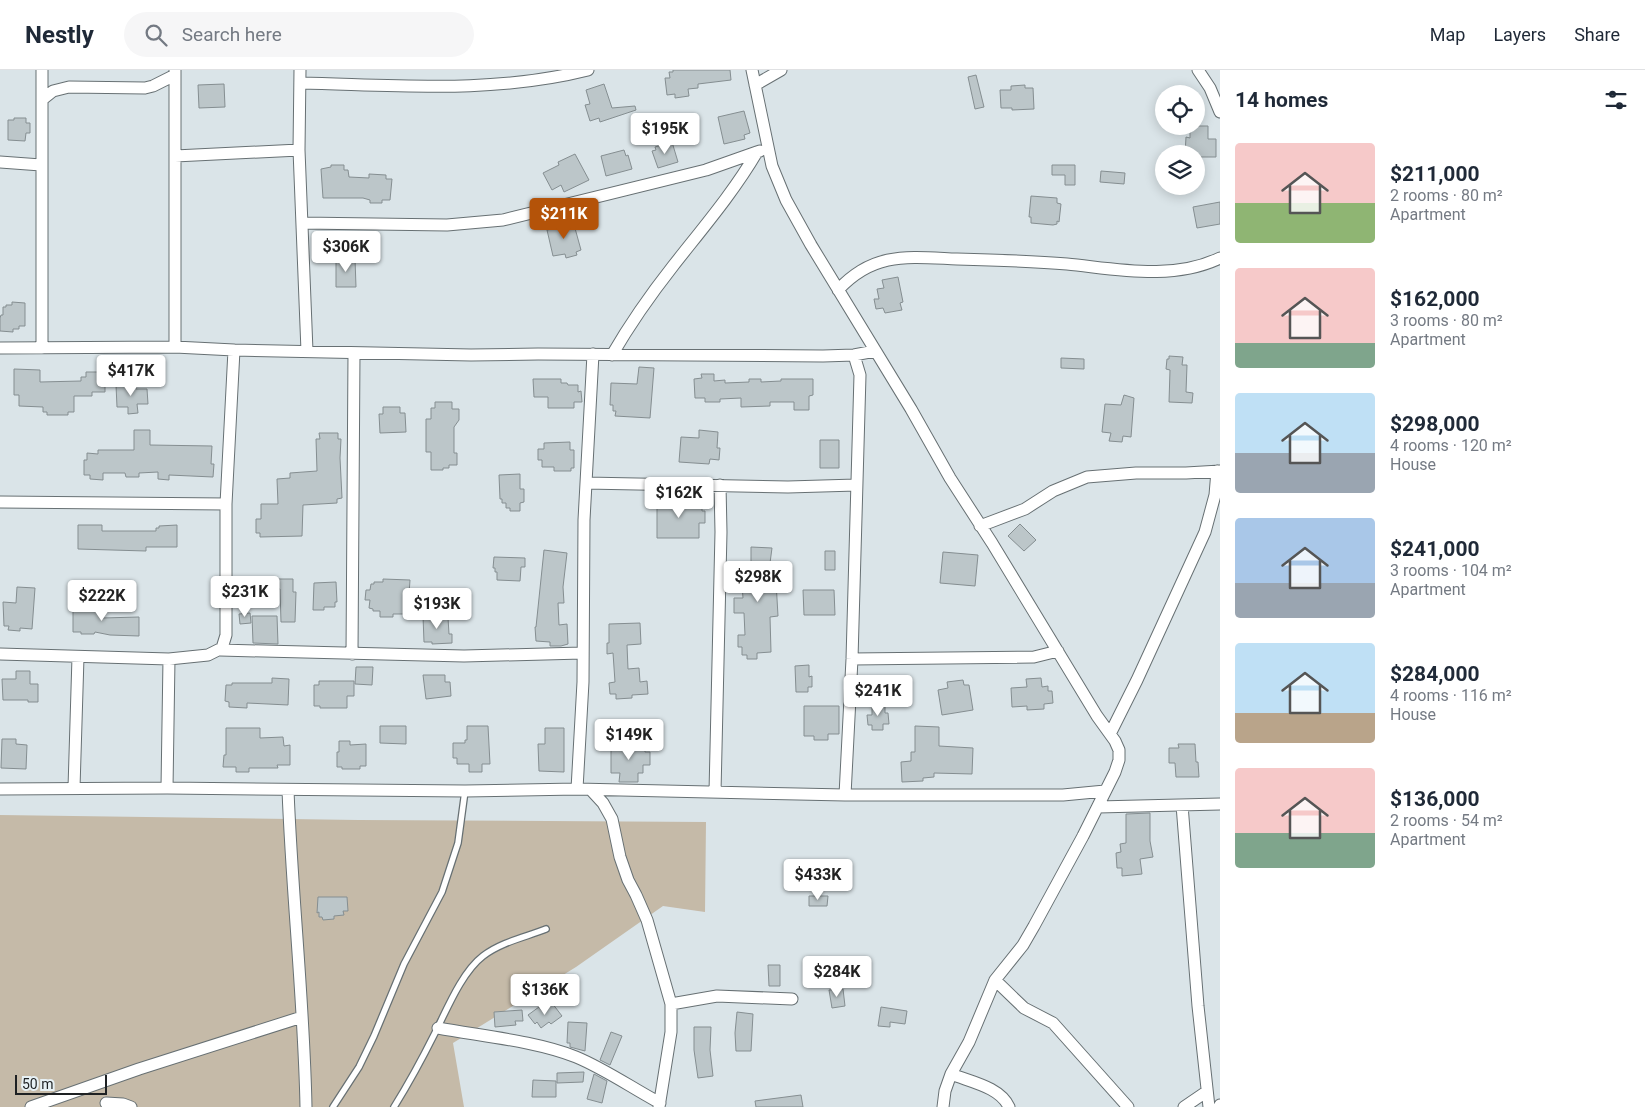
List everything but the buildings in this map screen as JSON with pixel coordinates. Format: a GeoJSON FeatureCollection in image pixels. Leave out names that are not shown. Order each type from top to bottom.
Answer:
{"type":"FeatureCollection","features":[{"type":"Feature","properties":{"kind":"street"},"geometry":{"type":"LineString","coordinates":[[42,70],[42,348]]}},
{"type":"Feature","properties":{"kind":"street"},"geometry":{"type":"LineString","coordinates":[[300,70],[298,150],[307,351]]}},
{"type":"Feature","properties":{"kind":"street"},"geometry":{"type":"LineString","coordinates":[[300,84],[474,86],[542,80],[588,70]]}},
{"type":"Feature","properties":{"kind":"street"},"geometry":{"type":"LineString","coordinates":[[752,70],[772,166],[786,200],[980,526],[1119,750],[1119,760],[1098,807],[1023,945],[995,980],[969,1042],[951,1074],[945,1091],[943,1107]]}},
{"type":"Feature","properties":{"kind":"street"},"geometry":{"type":"LineString","coordinates":[[755,85],[781,70]]}},
{"type":"Feature","properties":{"kind":"street"},"geometry":{"type":"LineString","coordinates":[[1198,70],[1210,88],[1220,112]]}},
{"type":"Feature","properties":{"kind":"street"},"geometry":{"type":"LineString","coordinates":[[43,98],[53,91],[69,87],[145,88],[153,86],[175,72]]}},
{"type":"Feature","properties":{"kind":"street"},"geometry":{"type":"LineString","coordinates":[[175,72],[175,347]]}},
{"type":"Feature","properties":{"kind":"street"},"geometry":{"type":"LineString","coordinates":[[302,223],[447,225],[503,220],[706,170],[768,147]]}},
{"type":"Feature","properties":{"kind":"street"},"geometry":{"type":"LineString","coordinates":[[175,156],[298,150]]}},
{"type":"Feature","properties":{"kind":"street"},"geometry":{"type":"LineString","coordinates":[[612,354],[628,328],[672,268],[743,176],[757,152]]}},
{"type":"Feature","properties":{"kind":"street"},"geometry":{"type":"LineString","coordinates":[[0,162],[41,165]]}},
{"type":"Feature","properties":{"kind":"street"},"geometry":{"type":"LineString","coordinates":[[838,290],[847,280],[862,269],[892,259],[999,260],[1066,264],[1131,271],[1178,270],[1199,266],[1220,258]]}},
{"type":"Feature","properties":{"kind":"street"},"geometry":{"type":"LineString","coordinates":[[0,348],[175,347],[471,355],[854,355],[875,351]]}},
{"type":"Feature","properties":{"kind":"street"},"geometry":{"type":"LineString","coordinates":[[220,650],[224,645],[226,635],[226,504],[234,350]]}},
{"type":"Feature","properties":{"kind":"street"},"geometry":{"type":"LineString","coordinates":[[352,654],[354,352]]}},
{"type":"Feature","properties":{"kind":"street"},"geometry":{"type":"LineString","coordinates":[[577,789],[583,682],[586,483],[593,354]]}},
{"type":"Feature","properties":{"kind":"street"},"geometry":{"type":"LineString","coordinates":[[845,795],[852,659],[860,375],[854,355]]}},
{"type":"Feature","properties":{"kind":"street"},"geometry":{"type":"LineString","coordinates":[[980,526],[1025,508],[1053,491],[1087,477],[1136,472],[1218,471],[1215,495],[1205,532],[1110,734]]}},
{"type":"Feature","properties":{"kind":"street"},"geometry":{"type":"LineString","coordinates":[[586,483],[788,487],[856,485]]}},
{"type":"Feature","properties":{"kind":"street"},"geometry":{"type":"LineString","coordinates":[[715,792],[721,532],[720,485]]}},
{"type":"Feature","properties":{"kind":"street"},"geometry":{"type":"LineString","coordinates":[[0,502],[226,504]]}},
{"type":"Feature","properties":{"kind":"street"},"geometry":{"type":"LineString","coordinates":[[0,654],[169,659],[208,655],[220,650],[464,656],[582,653]]}},
{"type":"Feature","properties":{"kind":"street"},"geometry":{"type":"LineString","coordinates":[[852,659],[1034,657],[1058,652]]}},
{"type":"Feature","properties":{"kind":"street"},"geometry":{"type":"LineString","coordinates":[[74,788],[78,656]]}},
{"type":"Feature","properties":{"kind":"street"},"geometry":{"type":"LineString","coordinates":[[167,788],[169,659]]}},
{"type":"Feature","properties":{"kind":"street"},"geometry":{"type":"LineString","coordinates":[[0,789],[167,788],[465,791],[577,789],[845,795],[1063,796],[1105,791]]}},
{"type":"Feature","properties":{"kind":"street"},"geometry":{"type":"LineString","coordinates":[[288,790],[290,855],[302,1017],[306,1107]]}},
{"type":"Feature","properties":{"kind":"street"},"geometry":{"type":"LineString","coordinates":[[438,1028],[546,1048],[575,1057],[596,1066],[660,1105],[671,1032],[671,1004],[647,920],[623,865],[612,819],[603,803],[591,790]]}},
{"type":"Feature","properties":{"kind":"street"},"geometry":{"type":"LineString","coordinates":[[1098,807],[1220,804]]}},
{"type":"Feature","properties":{"kind":"street"},"geometry":{"type":"LineString","coordinates":[[1182,805],[1198,1006],[1209,1107]]}},
{"type":"Feature","properties":{"kind":"street"},"geometry":{"type":"LineString","coordinates":[[995,980],[1024,1008],[1053,1023],[1128,1107]]}},
{"type":"Feature","properties":{"kind":"street"},"geometry":{"type":"LineString","coordinates":[[671,1004],[717,996],[792,1000]]}},
{"type":"Feature","properties":{"kind":"street"},"geometry":{"type":"LineString","coordinates":[[31,1107],[147,1066],[302,1017]]}},
{"type":"Feature","properties":{"kind":"street"},"geometry":{"type":"LineString","coordinates":[[951,1074],[994,1090],[1009,1107]]}},
{"type":"Feature","properties":{"kind":"street"},"geometry":{"type":"LineString","coordinates":[[1184,1107],[1206,1092]]}},
{"type":"Feature","properties":{"kind":"street"},"geometry":{"type":"LineString","coordinates":[[106,1102],[131,1107]]}},
{"type":"Feature","properties":{"kind":"lane"},"geometry":{"type":"LineString","coordinates":[[334,1107],[359,1066],[374,1036],[404,964],[442,892],[458,843],[465,791]]}},
{"type":"Feature","properties":{"kind":"lane"},"geometry":{"type":"LineString","coordinates":[[394,1107],[413,1076],[470,970],[483,956],[498,947],[546,929]]}},
{"type":"Feature","properties":{"kind":"shaded area"},"geometry":{"type":"Polygon","coordinates":[[[0,815],[706,822],[705,912],[663,906],[576,967],[453,1043],[464,1107],[0,1107],[0,815]]]}}]}
